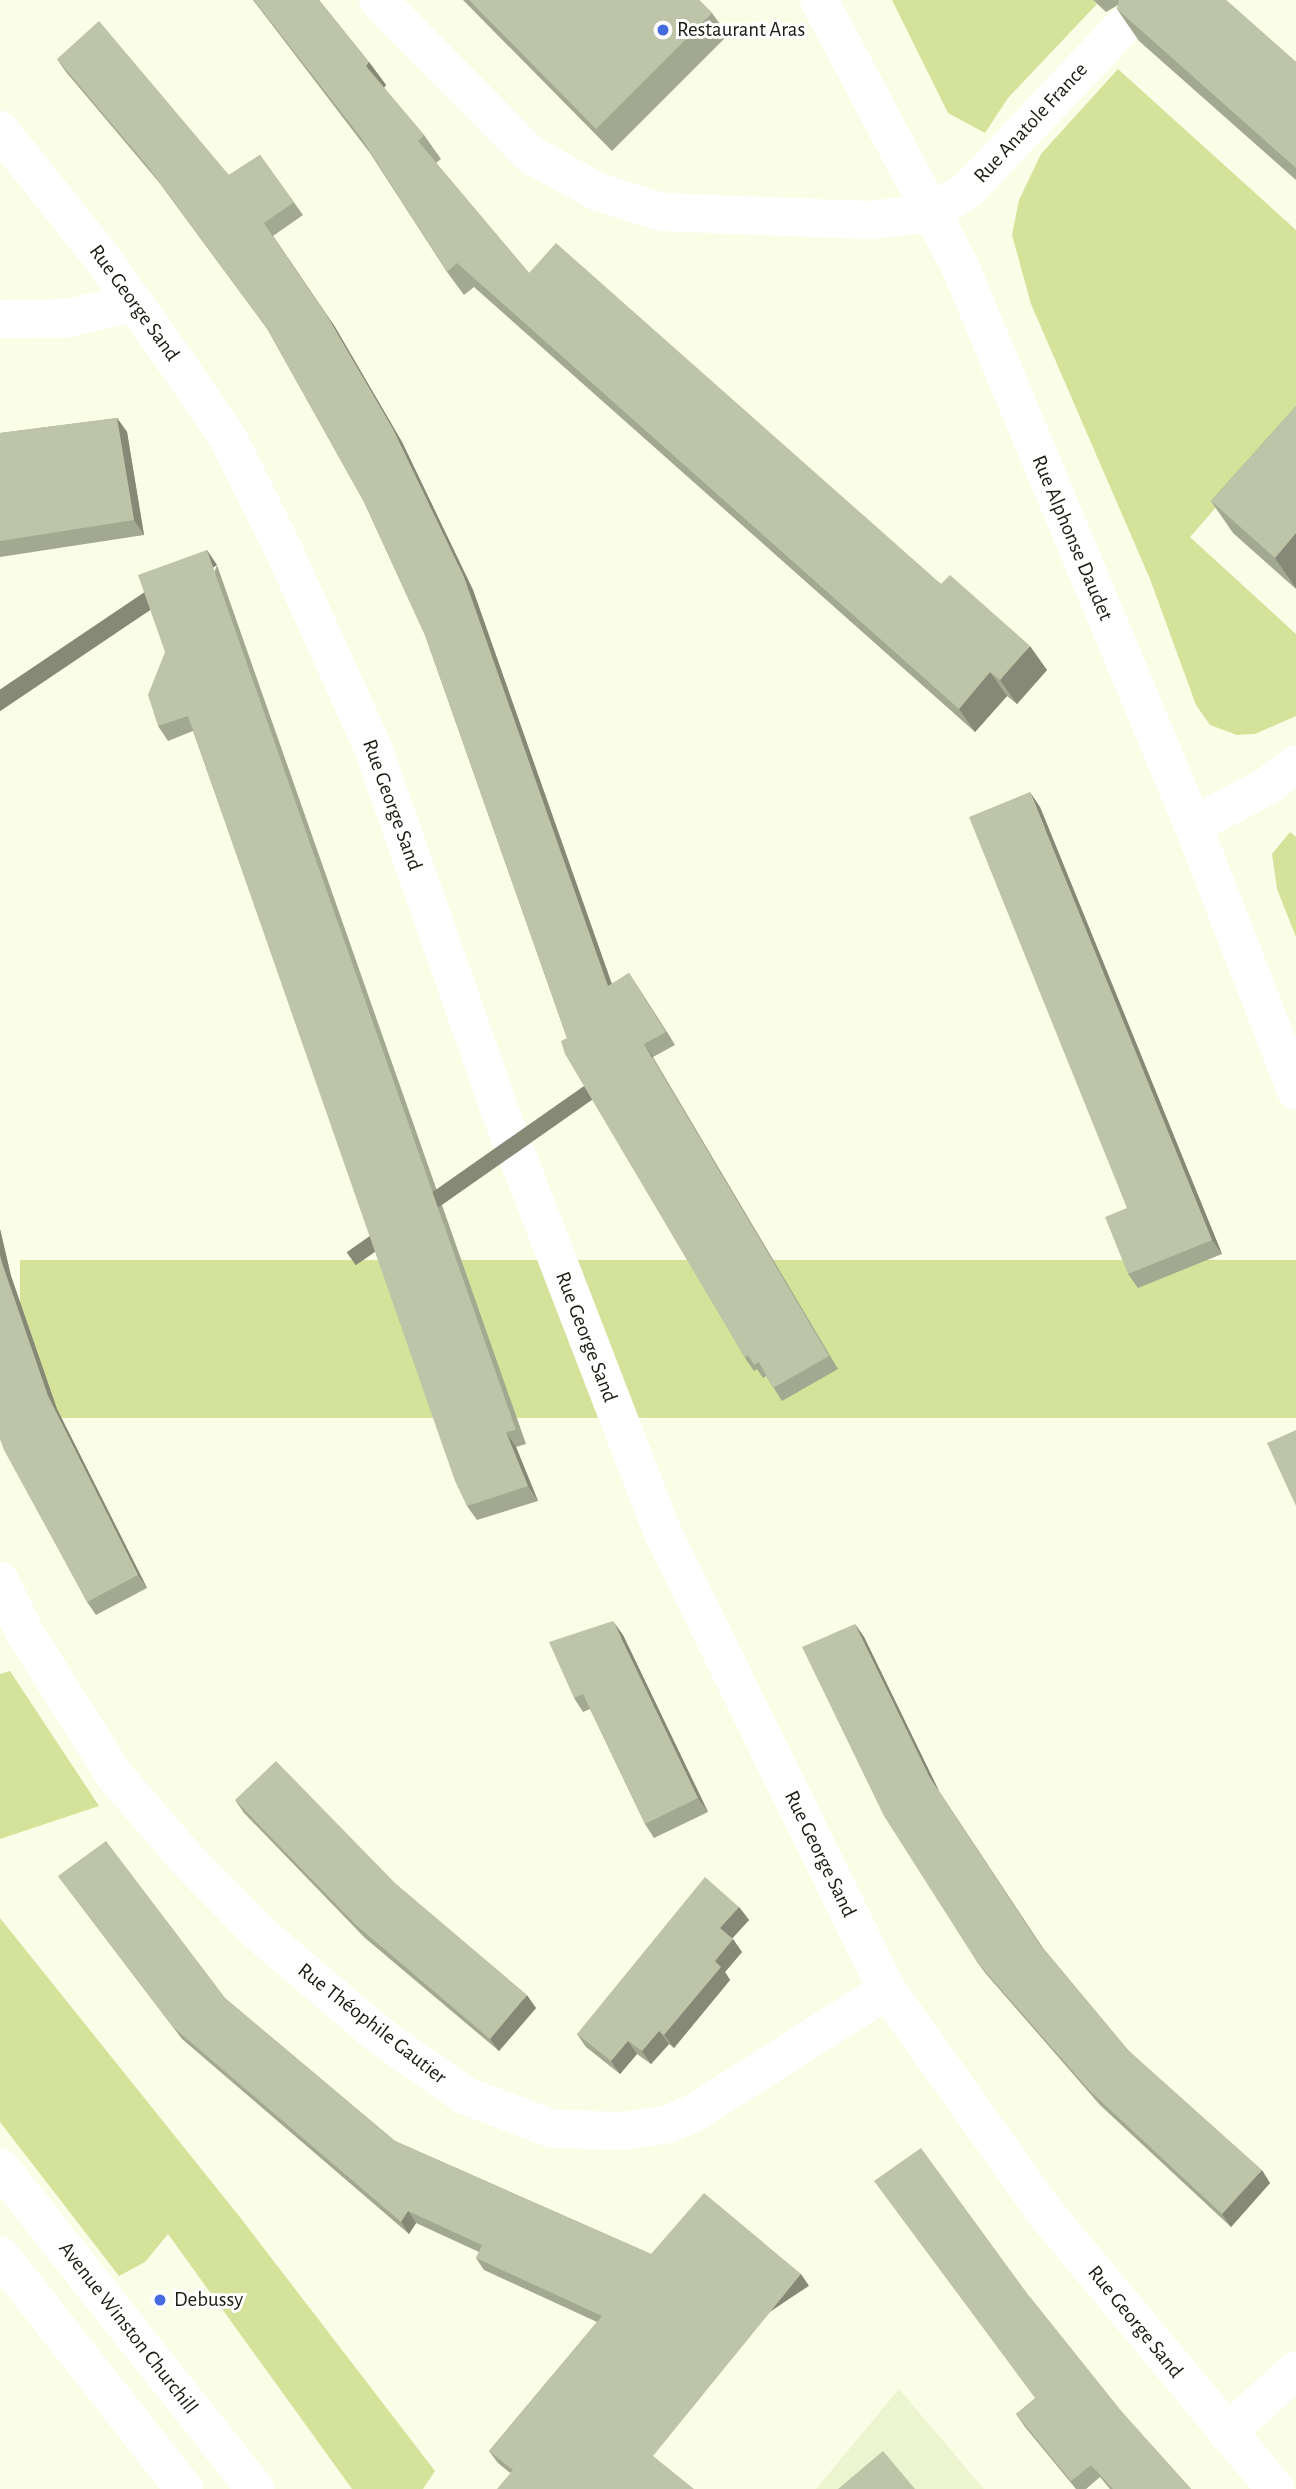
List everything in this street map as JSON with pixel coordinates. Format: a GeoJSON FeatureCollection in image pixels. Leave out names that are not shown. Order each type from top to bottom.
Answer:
{"type":"FeatureCollection","features":[{"type":"Feature","properties":{"kind":"street"},"geometry":{"type":"LineString","coordinates":[[378,0],[531,155],[598,191],[662,212],[870,220],[933,213]]}},
{"type":"Feature","properties":{"kind":"street","name":"Rue Alphonse Daudet"},"geometry":{"type":"LineString","coordinates":[[818,0],[959,264],[1193,825],[1296,1091]]}},
{"type":"Feature","properties":{"kind":"street","name":"Rue Anatole France"},"geometry":{"type":"LineString","coordinates":[[933,213],[968,190],[1123,26]]}},
{"type":"Feature","properties":{"kind":"street","name":"Rue George Sand"},"geometry":{"type":"LineString","coordinates":[[4,140],[132,303],[229,440],[368,736],[505,1123],[663,1533],[887,1990],[1044,2211],[1276,2489]]}},
{"type":"Feature","properties":{"kind":"street"},"geometry":{"type":"LineString","coordinates":[[0,319],[69,318],[132,303]]}},
{"type":"Feature","properties":{"kind":"street"},"geometry":{"type":"LineString","coordinates":[[1193,825],[1266,787],[1296,764]]}},
{"type":"Feature","properties":{"kind":"street","name":"Rue Théophile Gautier"},"geometry":{"type":"LineString","coordinates":[[0,1581],[25,1633],[115,1776],[184,1856],[258,1932],[379,2035],[464,2095],[553,2129],[623,2131],[668,2124],[694,2113],[887,1990]]}},
{"type":"Feature","properties":{"kind":"street","name":"Avenue Winston Churchill"},"geometry":{"type":"LineString","coordinates":[[0,2167],[256,2489]]}},
{"type":"Feature","properties":{"kind":"street"},"geometry":{"type":"LineString","coordinates":[[0,2255],[14,2286],[184,2489]]}},
{"type":"Feature","properties":{"kind":"street"},"geometry":{"type":"LineString","coordinates":[[1227,2433],[1296,2370]]}},
{"type":"Feature","properties":{"kind":"shaded area"},"geometry":{"type":"Polygon","coordinates":[[[899,2389],[984,2489],[816,2489],[899,2389]]]}},
{"type":"Feature","properties":{"kind":"green space"},"geometry":{"type":"Polygon","coordinates":[[[892,0],[1093,0],[1097,4],[1008,98],[985,133],[948,113],[892,0]]]}},
{"type":"Feature","properties":{"kind":"green space"},"geometry":{"type":"Polygon","coordinates":[[[1118,69],[1296,230],[1296,416],[1190,537],[1296,634],[1296,716],[1255,734],[1237,735],[1210,725],[1196,705],[1150,579],[1031,304],[1012,235],[1019,200],[1041,154],[1118,69]]]}},
{"type":"Feature","properties":{"kind":"green space"},"geometry":{"type":"Polygon","coordinates":[[[1290,832],[1296,837],[1296,937],[1277,889],[1272,854],[1290,832]]]}},
{"type":"Feature","properties":{"kind":"green space"},"geometry":{"type":"Polygon","coordinates":[[[20,1260],[1296,1260],[1296,1418],[20,1418],[20,1260]]]}},
{"type":"Feature","properties":{"kind":"green space"},"geometry":{"type":"Polygon","coordinates":[[[10,1671],[99,1806],[0,1839],[0,1674],[10,1671]]]}},
{"type":"Feature","properties":{"kind":"green space"},"geometry":{"type":"Polygon","coordinates":[[[0,1918],[239,2216],[435,2471],[423,2489],[352,2489],[168,2234],[145,2262],[119,2276],[0,2122],[0,1918]]]}},
{"type":"Feature","properties":{"kind":"building"},"geometry":{"type":"Polygon","coordinates":[[[254,0],[319,0],[369,62],[366,66],[424,135],[418,141],[529,273],[556,243],[941,584],[950,575],[1030,646],[1000,680],[990,672],[959,709],[457,263],[447,272],[362,139],[254,0]]]}},
{"type":"Feature","properties":{"kind":"building"},"geometry":{"type":"Polygon","coordinates":[[[469,0],[699,0],[712,13],[596,129],[469,0]]]}},
{"type":"Feature","properties":{"kind":"building"},"geometry":{"type":"Polygon","coordinates":[[[1119,0],[1226,0],[1296,62],[1296,168],[1117,9],[1119,0]]]}},
{"type":"Feature","properties":{"kind":"building"},"geometry":{"type":"Polygon","coordinates":[[[99,21],[229,175],[260,155],[294,202],[264,223],[326,314],[393,429],[464,577],[608,986],[629,973],[666,1032],[644,1044],[829,1356],[773,1388],[759,1362],[754,1365],[748,1355],[745,1358],[565,1054],[561,1041],[567,1038],[425,635],[364,502],[266,327],[149,168],[57,59],[99,21]]]}},
{"type":"Feature","properties":{"kind":"building"},"geometry":{"type":"Polygon","coordinates":[[[1296,406],[1296,533],[1275,558],[1211,501],[1296,406]]]}},
{"type":"Feature","properties":{"kind":"building"},"geometry":{"type":"Polygon","coordinates":[[[117,418],[134,520],[0,541],[0,433],[117,418]]]}},
{"type":"Feature","properties":{"kind":"building"},"geometry":{"type":"Polygon","coordinates":[[[207,550],[516,1430],[506,1432],[528,1486],[467,1506],[455,1481],[188,716],[158,726],[148,695],[165,652],[138,575],[207,550]]]}},
{"type":"Feature","properties":{"kind":"building"},"geometry":{"type":"Polygon","coordinates":[[[1030,792],[1212,1240],[1128,1274],[1105,1217],[1127,1208],[969,817],[1030,792]]]}},
{"type":"Feature","properties":{"kind":"building"},"geometry":{"type":"Polygon","coordinates":[[[0,1255],[48,1396],[138,1575],[87,1602],[0,1439],[0,1255]]]}},
{"type":"Feature","properties":{"kind":"building"},"geometry":{"type":"Polygon","coordinates":[[[1296,1430],[1296,1506],[1267,1443],[1296,1430]]]}},
{"type":"Feature","properties":{"kind":"building"},"geometry":{"type":"Polygon","coordinates":[[[613,1621],[698,1798],[645,1824],[583,1694],[574,1698],[549,1642],[613,1621]]]}},
{"type":"Feature","properties":{"kind":"building"},"geometry":{"type":"Polygon","coordinates":[[[855,1624],[930,1778],[1040,1945],[1128,2050],[1262,2170],[1222,2214],[1091,2092],[977,1962],[884,1816],[802,1647],[855,1624]]]}},
{"type":"Feature","properties":{"kind":"building"},"geometry":{"type":"Polygon","coordinates":[[[276,1761],[395,1883],[527,1995],[490,2039],[356,1925],[235,1800],[276,1761]]]}},
{"type":"Feature","properties":{"kind":"building"},"geometry":{"type":"Polygon","coordinates":[[[106,1841],[226,1999],[395,2141],[651,2254],[704,2193],[801,2274],[653,2456],[694,2489],[497,2489],[513,2470],[489,2451],[602,2316],[476,2258],[482,2245],[408,2211],[401,2222],[173,2027],[58,1876],[106,1841]]]}},
{"type":"Feature","properties":{"kind":"building"},"geometry":{"type":"Polygon","coordinates":[[[705,1877],[739,1907],[720,1928],[733,1939],[715,1961],[721,1967],[664,2035],[659,2031],[642,2051],[628,2041],[611,2061],[577,2034],[705,1877]]]}},
{"type":"Feature","properties":{"kind":"building"},"geometry":{"type":"Polygon","coordinates":[[[921,2148],[1029,2296],[1121,2411],[1191,2489],[1113,2489],[1091,2465],[1071,2481],[1016,2414],[1035,2398],[874,2181],[921,2148]]]}},
{"type":"Feature","properties":{"kind":"building"},"geometry":{"type":"Polygon","coordinates":[[[883,2451],[915,2489],[838,2489],[883,2451]]]}},
{"type":"Feature","properties":{"kind":"place","name":"Restaurant Aras"},"geometry":{"type":"Point","coordinates":[663,30]}},
{"type":"Feature","properties":{"kind":"place","name":"Debussy"},"geometry":{"type":"Point","coordinates":[160,2300]}}]}
